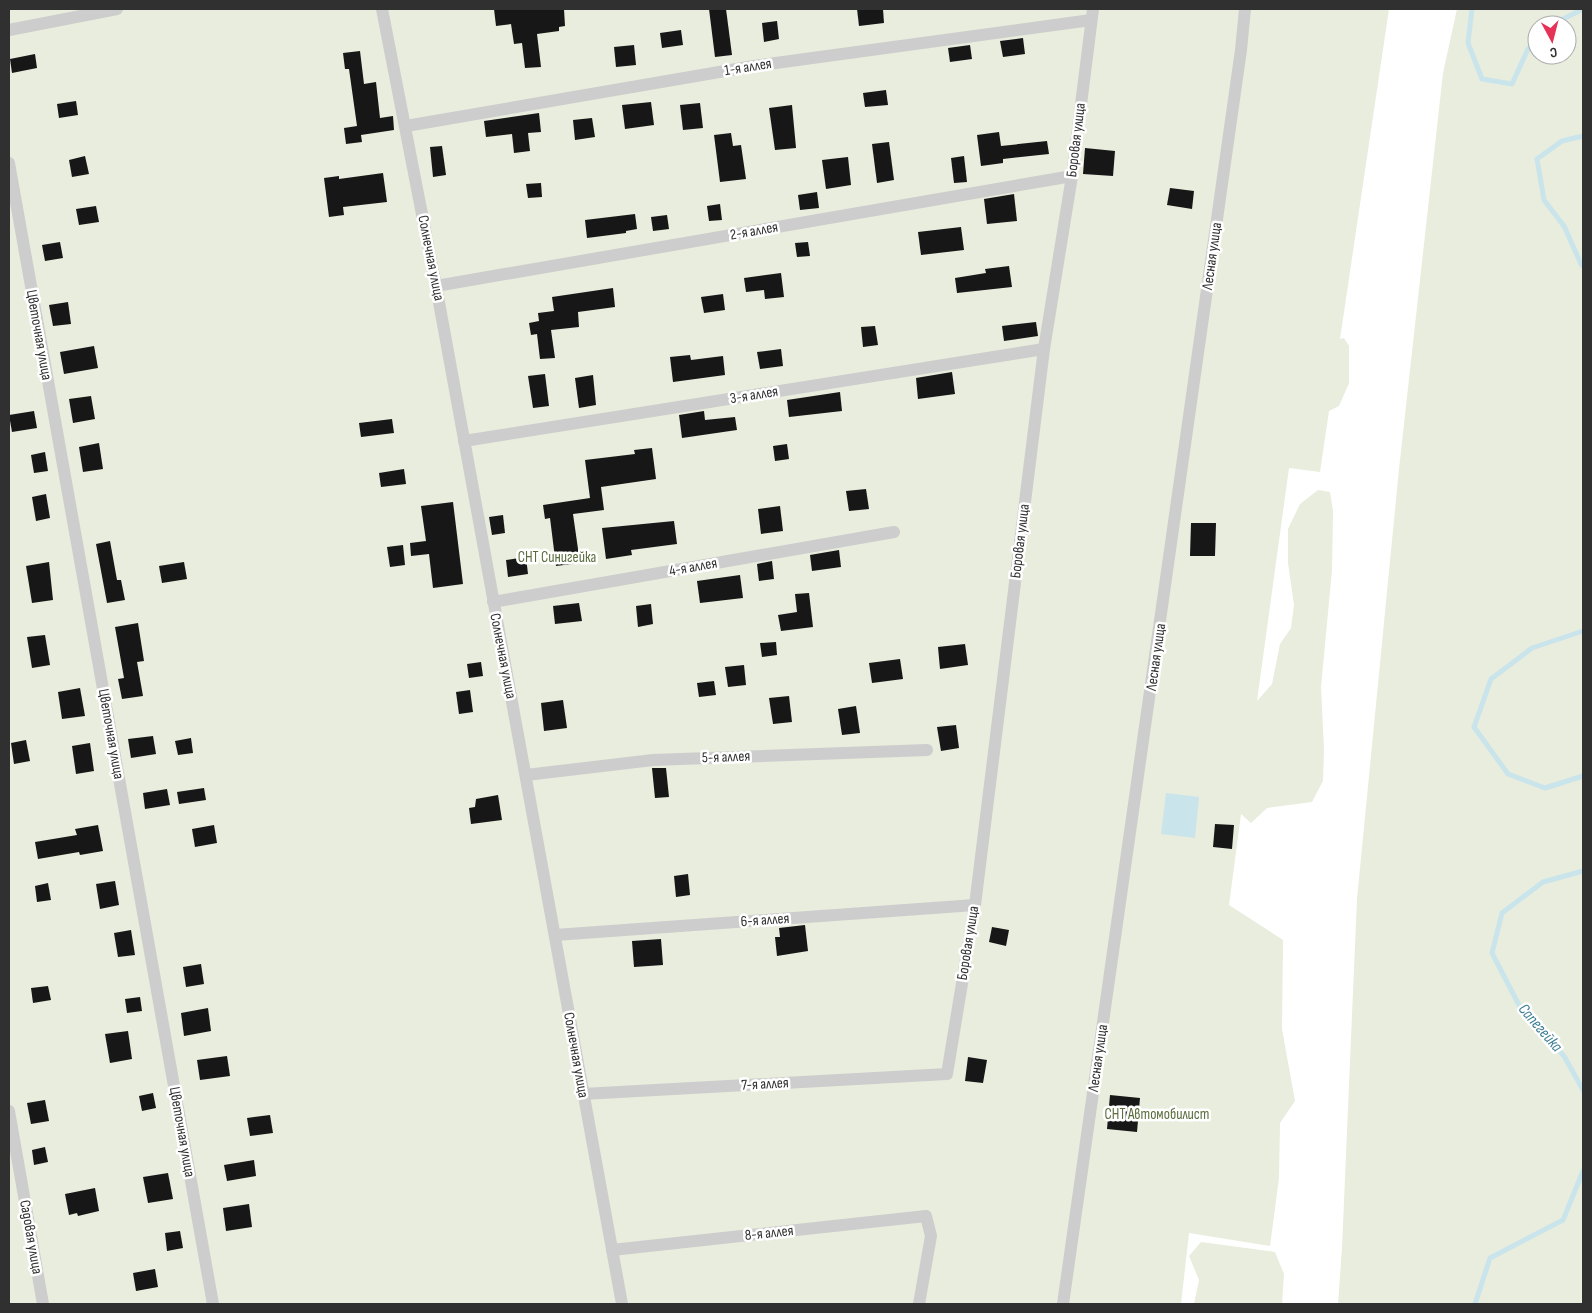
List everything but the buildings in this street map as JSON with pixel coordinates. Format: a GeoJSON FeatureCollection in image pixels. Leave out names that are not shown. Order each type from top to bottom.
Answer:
{"type":"FeatureCollection","features":[{"type":"Feature","properties":{"kind":"street"},"geometry":{"type":"LineString","coordinates":[[9,30],[117,9]]}},
{"type":"Feature","properties":{"kind":"street","name":"Солнечная улица"},"geometry":{"type":"LineString","coordinates":[[382,9],[436,286],[622,1304]]}},
{"type":"Feature","properties":{"kind":"street","name":"Лесная улица"},"geometry":{"type":"LineString","coordinates":[[1063,1304],[1188,433],[1245,9]]}},
{"type":"Feature","properties":{"kind":"street","name":"1-я аллея"},"geometry":{"type":"LineString","coordinates":[[406,126],[754,66],[1092,14]]}},
{"type":"Feature","properties":{"kind":"street","name":"Боровая улица"},"geometry":{"type":"LineString","coordinates":[[947,1074],[975,905],[1044,349],[1072,176],[1092,14]]}},
{"type":"Feature","properties":{"kind":"street","name":"Цветочная улица"},"geometry":{"type":"LineString","coordinates":[[9,163],[213,1304]]}},
{"type":"Feature","properties":{"kind":"street","name":"2-я аллея"},"geometry":{"type":"LineString","coordinates":[[436,286],[1072,176]]}},
{"type":"Feature","properties":{"kind":"street","name":"3-я аллея"},"geometry":{"type":"LineString","coordinates":[[464,441],[1044,349]]}},
{"type":"Feature","properties":{"kind":"street","name":"4-я аллея"},"geometry":{"type":"LineString","coordinates":[[493,602],[894,532]]}},
{"type":"Feature","properties":{"kind":"street","name":"5-я аллея"},"geometry":{"type":"LineString","coordinates":[[526,775],[653,760],[927,750]]}},
{"type":"Feature","properties":{"kind":"street","name":"6-я аллея"},"geometry":{"type":"LineString","coordinates":[[555,935],[975,905]]}},
{"type":"Feature","properties":{"kind":"street","name":"7-я аллея"},"geometry":{"type":"LineString","coordinates":[[583,1094],[947,1074]]}},
{"type":"Feature","properties":{"kind":"street","name":"Садовая улица"},"geometry":{"type":"LineString","coordinates":[[9,1111],[43,1304]]}},
{"type":"Feature","properties":{"kind":"street","name":"8-я аллея"},"geometry":{"type":"LineString","coordinates":[[612,1250],[926,1216],[931,1236],[919,1304]]}},
{"type":"Feature","properties":{"kind":"green space","name":"СНТ Синигейка"},"geometry":{"type":"Polygon","coordinates":[[[9,9],[1389,9],[1340,339],[1344,338],[1349,346],[1349,383],[1339,406],[1329,411],[1320,472],[1289,468],[1257,701],[1272,684],[1280,644],[1291,628],[1294,605],[1288,563],[1288,529],[1300,504],[1318,490],[1330,492],[1333,511],[1332,570],[1321,687],[1324,749],[1323,781],[1312,802],[1267,808],[1251,823],[1241,814],[1229,905],[1283,940],[1282,1029],[1295,1101],[1280,1123],[1279,1178],[1270,1246],[1189,1233],[1181,1304],[9,1304],[9,9]]]}},
{"type":"Feature","properties":{"kind":"green space"},"geometry":{"type":"Polygon","coordinates":[[[1457,9],[1583,9],[1583,1304],[1338,1304],[1357,899],[1399,469],[1443,73],[1457,9]]]}},
{"type":"Feature","properties":{"kind":"green space"},"geometry":{"type":"Polygon","coordinates":[[[1201,1242],[1275,1252],[1284,1274],[1282,1304],[1194,1304],[1199,1280],[1189,1256],[1201,1242]]]}},
{"type":"Feature","properties":{"kind":"water"},"geometry":{"type":"Polygon","coordinates":[[[1166,793],[1199,797],[1195,838],[1161,834],[1166,793]]]}},
{"type":"Feature","properties":{"kind":"waterway","name":"Сапегейка"},"geometry":{"type":"LineString","coordinates":[[1472,9],[1468,43],[1482,79],[1512,84],[1527,51]]}},
{"type":"Feature","properties":{"kind":"waterway","name":"Сапегейка"},"geometry":{"type":"LineString","coordinates":[[1571,15],[1583,9]]}},
{"type":"Feature","properties":{"kind":"waterway","name":"Сапегейка"},"geometry":{"type":"LineString","coordinates":[[1583,136],[1562,141],[1537,159],[1544,200],[1564,226],[1583,266]]}},
{"type":"Feature","properties":{"kind":"waterway","name":"Сапегейка"},"geometry":{"type":"LineString","coordinates":[[1583,631],[1532,648],[1491,679],[1474,727],[1508,774],[1545,788],[1583,776]]}},
{"type":"Feature","properties":{"kind":"waterway","name":"Сапегейка"},"geometry":{"type":"LineString","coordinates":[[1583,871],[1543,882],[1502,913],[1492,953],[1521,1009],[1564,1056],[1583,1090]]}},
{"type":"Feature","properties":{"kind":"waterway","name":"Сапегейка"},"geometry":{"type":"LineString","coordinates":[[1475,1304],[1490,1258],[1563,1220],[1583,1171]]}},
{"type":"Feature","properties":{"kind":"park label","name":"СНТ Автомобилист"},"geometry":{"type":"Point","coordinates":[1157,1114]}}]}
